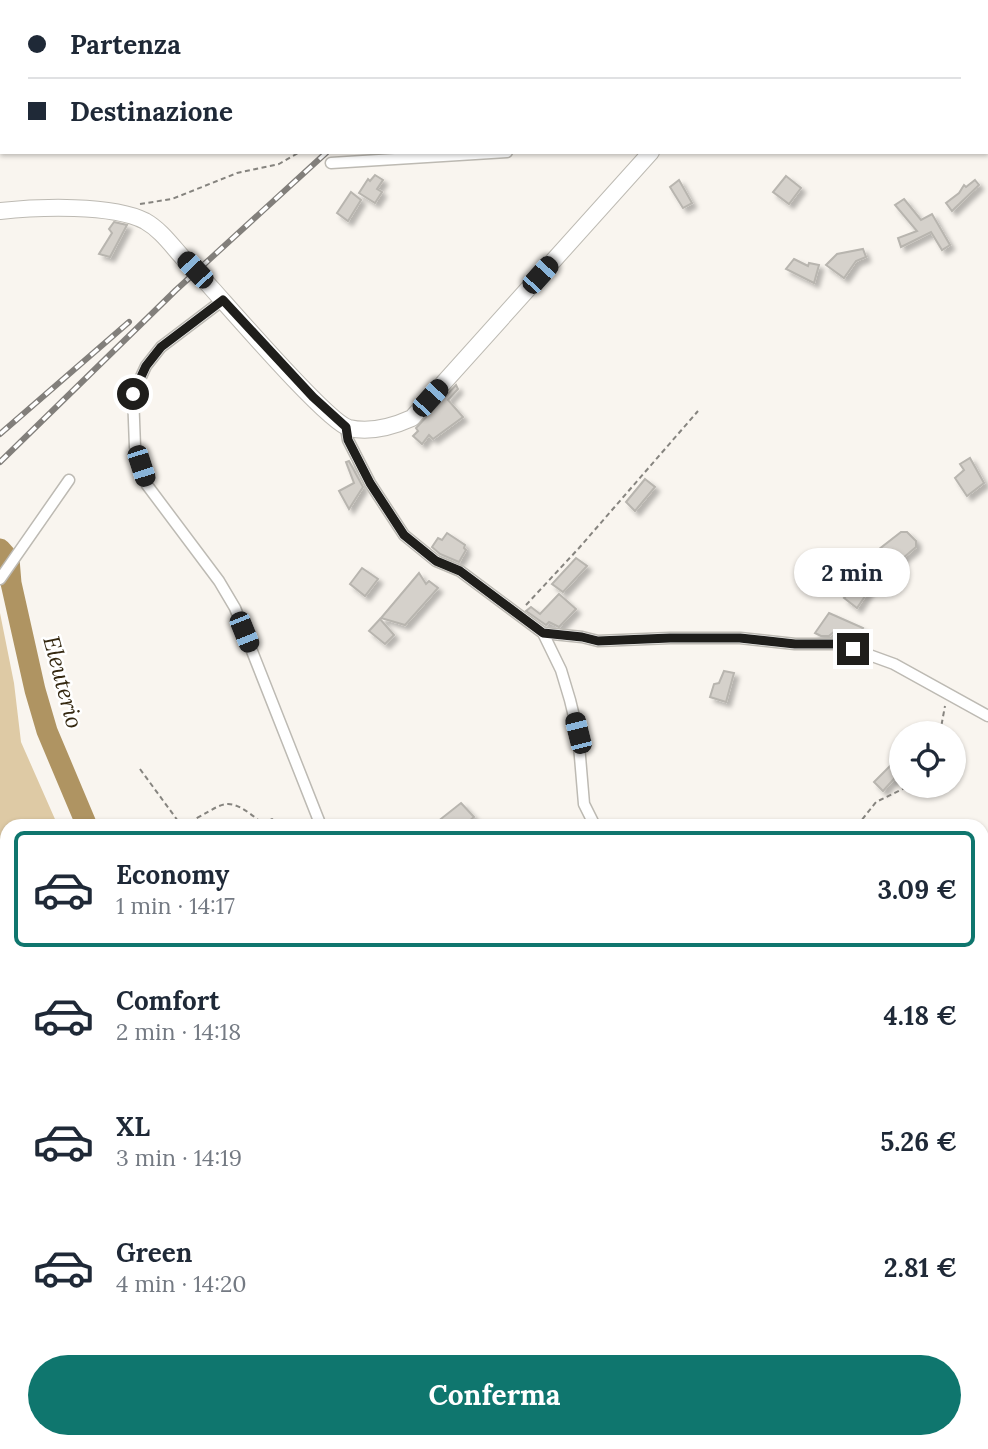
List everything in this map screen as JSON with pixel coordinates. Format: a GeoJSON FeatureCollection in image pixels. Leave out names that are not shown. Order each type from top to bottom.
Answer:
{"type":"FeatureCollection","features":[{"type":"Feature","properties":{"kind":"street"},"geometry":{"type":"LineString","coordinates":[[331,163],[475,154]]}},
{"type":"Feature","properties":{"kind":"street"},"geometry":{"type":"LineString","coordinates":[[0,211],[99,210],[129,214],[148,223],[313,397],[346,427],[367,430],[393,427],[412,418],[649,154]]}},
{"type":"Feature","properties":{"kind":"street"},"geometry":{"type":"LineString","coordinates":[[223,300],[161,347],[146,366],[133,394],[135,447],[147,485],[211,569],[235,608],[318,819]]}},
{"type":"Feature","properties":{"kind":"street"},"geometry":{"type":"LineString","coordinates":[[346,427],[348,440],[370,483],[404,535],[429,556],[460,571],[543,633],[561,670],[570,700],[578,733],[584,804],[592,819]]}},
{"type":"Feature","properties":{"kind":"street"},"geometry":{"type":"LineString","coordinates":[[0,579],[69,480]]}},
{"type":"Feature","properties":{"kind":"street"},"geometry":{"type":"LineString","coordinates":[[543,633],[598,641],[740,638],[795,644],[839,644],[894,664],[988,716]]}},
{"type":"Feature","properties":{"kind":"path"},"geometry":{"type":"LineString","coordinates":[[134,206],[172,199],[237,173],[279,163],[296,154]]}},
{"type":"Feature","properties":{"kind":"path"},"geometry":{"type":"LineString","coordinates":[[518,614],[698,411]]}},
{"type":"Feature","properties":{"kind":"path"},"geometry":{"type":"LineString","coordinates":[[941,721],[942,712],[950,696]]}},
{"type":"Feature","properties":{"kind":"path"},"geometry":{"type":"LineString","coordinates":[[140,769],[176,819]]}},
{"type":"Feature","properties":{"kind":"path"},"geometry":{"type":"LineString","coordinates":[[863,819],[876,802],[889,796]]}},
{"type":"Feature","properties":{"kind":"path"},"geometry":{"type":"LineString","coordinates":[[196,819],[221,803],[233,804],[257,819]]}},
{"type":"Feature","properties":{"kind":"shaded area"},"geometry":{"type":"Polygon","coordinates":[[[0,613],[14,683],[21,742],[55,819],[0,819],[0,613]]]}},
{"type":"Feature","properties":{"kind":"building"},"geometry":{"type":"Polygon","coordinates":[[[375,175],[383,180],[377,189],[382,192],[375,203],[359,193],[368,179],[370,181],[375,175]]]}},
{"type":"Feature","properties":{"kind":"building"},"geometry":{"type":"Polygon","coordinates":[[[786,176],[801,188],[789,204],[773,192],[786,176]]]}},
{"type":"Feature","properties":{"kind":"building"},"geometry":{"type":"Polygon","coordinates":[[[679,180],[692,203],[683,208],[670,187],[679,180]]]}},
{"type":"Feature","properties":{"kind":"building"},"geometry":{"type":"Polygon","coordinates":[[[975,180],[979,185],[952,211],[946,203],[959,193],[964,185],[966,187],[975,180]]]}},
{"type":"Feature","properties":{"kind":"building"},"geometry":{"type":"Polygon","coordinates":[[[351,192],[361,200],[348,221],[337,213],[351,192]]]}},
{"type":"Feature","properties":{"kind":"building"},"geometry":{"type":"Polygon","coordinates":[[[904,199],[921,220],[932,214],[950,245],[942,250],[931,232],[901,247],[898,238],[917,231],[895,205],[904,199]]]}},
{"type":"Feature","properties":{"kind":"building"},"geometry":{"type":"Polygon","coordinates":[[[114,222],[127,225],[110,257],[99,254],[112,233],[109,229],[114,222]]]}},
{"type":"Feature","properties":{"kind":"building"},"geometry":{"type":"Polygon","coordinates":[[[863,249],[866,257],[856,261],[844,278],[826,265],[837,254],[863,249]]]}},
{"type":"Feature","properties":{"kind":"building"},"geometry":{"type":"Polygon","coordinates":[[[794,259],[808,266],[809,263],[819,265],[814,283],[786,269],[794,259]]]}},
{"type":"Feature","properties":{"kind":"building"},"geometry":{"type":"Polygon","coordinates":[[[456,385],[458,389],[448,400],[463,417],[433,439],[429,435],[422,444],[413,436],[418,431],[416,428],[456,385]]]}},
{"type":"Feature","properties":{"kind":"building"},"geometry":{"type":"Polygon","coordinates":[[[970,458],[984,483],[967,496],[955,478],[964,470],[960,464],[970,458]]]}},
{"type":"Feature","properties":{"kind":"building"},"geometry":{"type":"Polygon","coordinates":[[[349,461],[363,487],[349,509],[339,491],[354,483],[346,462],[349,461]]]}},
{"type":"Feature","properties":{"kind":"building"},"geometry":{"type":"Polygon","coordinates":[[[645,479],[655,487],[635,511],[626,502],[645,479]]]}},
{"type":"Feature","properties":{"kind":"building"},"geometry":{"type":"Polygon","coordinates":[[[901,532],[907,532],[916,541],[916,547],[896,564],[900,568],[879,589],[874,583],[857,608],[844,598],[849,593],[844,588],[851,581],[858,586],[878,567],[869,557],[901,532]]]}},
{"type":"Feature","properties":{"kind":"building"},"geometry":{"type":"Polygon","coordinates":[[[447,533],[465,545],[466,550],[459,562],[440,554],[432,547],[438,538],[442,540],[447,533]]]}},
{"type":"Feature","properties":{"kind":"building"},"geometry":{"type":"Polygon","coordinates":[[[576,558],[587,566],[563,592],[552,584],[576,558]]]}},
{"type":"Feature","properties":{"kind":"building"},"geometry":{"type":"Polygon","coordinates":[[[362,568],[378,579],[365,596],[350,584],[362,568]]]}},
{"type":"Feature","properties":{"kind":"building"},"geometry":{"type":"Polygon","coordinates":[[[419,573],[426,584],[429,581],[438,588],[405,625],[381,618],[419,573]]]}},
{"type":"Feature","properties":{"kind":"building"},"geometry":{"type":"Polygon","coordinates":[[[559,594],[576,609],[559,627],[549,622],[546,625],[526,611],[531,607],[540,614],[559,594]]]}},
{"type":"Feature","properties":{"kind":"building"},"geometry":{"type":"Polygon","coordinates":[[[829,613],[863,628],[859,636],[849,638],[836,630],[829,636],[815,633],[829,613]]]}},
{"type":"Feature","properties":{"kind":"building"},"geometry":{"type":"Polygon","coordinates":[[[380,619],[394,635],[385,644],[369,631],[380,619]]]}},
{"type":"Feature","properties":{"kind":"building"},"geometry":{"type":"Polygon","coordinates":[[[724,671],[734,673],[726,702],[710,697],[714,684],[719,683],[724,671]]]}},
{"type":"Feature","properties":{"kind":"building"},"geometry":{"type":"Polygon","coordinates":[[[889,767],[889,784],[883,791],[874,782],[889,767]]]}},
{"type":"Feature","properties":{"kind":"building"},"geometry":{"type":"Polygon","coordinates":[[[461,803],[474,817],[472,819],[441,819],[461,803]]]}},
{"type":"Feature","properties":{"kind":"waterway","name":"Eleuterio"},"geometry":{"type":"LineString","coordinates":[[0,549],[9,559],[11,583],[47,731],[84,819]]}},
{"type":"Feature","properties":{"kind":"railway"},"geometry":{"type":"LineString","coordinates":[[0,462],[176,290],[325,154]]}},
{"type":"Feature","properties":{"kind":"railway"},"geometry":{"type":"LineString","coordinates":[[0,434],[129,322]]}},
{"type":"Feature","properties":{"kind":"route"},"geometry":{"type":"LineString","coordinates":[[133,394],[146,366],[161,347],[223,300],[313,397],[346,427],[348,440],[370,483],[404,535],[421,551],[460,571],[543,633],[598,641],[740,638],[795,644],[839,644],[853,649]]}}]}
